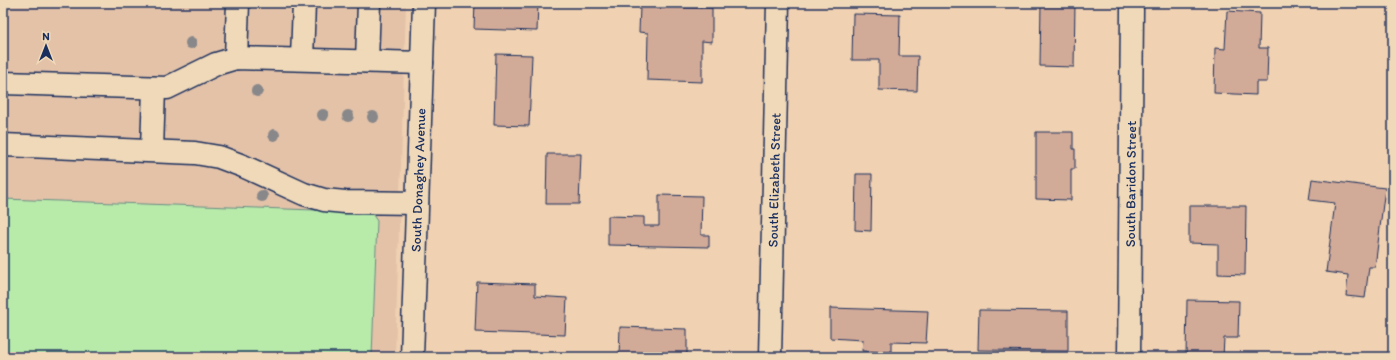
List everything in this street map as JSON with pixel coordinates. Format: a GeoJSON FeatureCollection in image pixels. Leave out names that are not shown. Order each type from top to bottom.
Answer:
{"type":"FeatureCollection","features":[{"type":"Feature","properties":{"kind":"street"},"geometry":{"type":"LineString","coordinates":[[236,58],[238,3]]}},
{"type":"Feature","properties":{"kind":"street"},"geometry":{"type":"LineString","coordinates":[[302,60],[304,3]]}},
{"type":"Feature","properties":{"kind":"street"},"geometry":{"type":"LineString","coordinates":[[367,61],[369,3]]}},
{"type":"Feature","properties":{"kind":"street","name":"South Donaghey Avenue"},"geometry":{"type":"LineString","coordinates":[[412,357],[424,3]]}},
{"type":"Feature","properties":{"kind":"street","name":"South Elizabeth Street"},"geometry":{"type":"LineString","coordinates":[[770,357],[778,3]]}},
{"type":"Feature","properties":{"kind":"street","name":"South Baridon Street"},"geometry":{"type":"LineString","coordinates":[[1129,357],[1132,10]]}},
{"type":"Feature","properties":{"kind":"street"},"geometry":{"type":"LineString","coordinates":[[3,83],[167,88],[216,64],[236,58],[422,62]]}},
{"type":"Feature","properties":{"kind":"street"},"geometry":{"type":"LineString","coordinates":[[152,150],[154,88]]}},
{"type":"Feature","properties":{"kind":"street"},"geometry":{"type":"LineString","coordinates":[[3,145],[152,150],[195,153],[219,157],[250,169],[304,194],[324,200],[345,202],[417,203]]}},
{"type":"Feature","properties":{"kind":"shaded area"},"geometry":{"type":"Polygon","coordinates":[[[3,3],[406,3],[395,357],[3,357],[3,3]]]}},
{"type":"Feature","properties":{"kind":"green space"},"geometry":{"type":"Polygon","coordinates":[[[3,199],[371,212],[377,221],[372,357],[3,357],[3,199]]]}},
{"type":"Feature","properties":{"kind":"building"},"geometry":{"type":"Polygon","coordinates":[[[475,3],[538,3],[537,31],[474,29],[475,3]]]}},
{"type":"Feature","properties":{"kind":"building"},"geometry":{"type":"Polygon","coordinates":[[[651,3],[691,3],[691,4],[651,3]]]}},
{"type":"Feature","properties":{"kind":"building"},"geometry":{"type":"Polygon","coordinates":[[[1041,3],[1075,3],[1074,67],[1040,66],[1041,3]]]}},
{"type":"Feature","properties":{"kind":"building"},"geometry":{"type":"Polygon","coordinates":[[[640,7],[712,8],[712,42],[702,41],[702,82],[647,80],[648,33],[639,32],[640,7]]]}},
{"type":"Feature","properties":{"kind":"building"},"geometry":{"type":"Polygon","coordinates":[[[1227,11],[1260,13],[1259,48],[1268,48],[1267,82],[1256,82],[1256,95],[1214,93],[1215,48],[1225,49],[1227,11]]]}},
{"type":"Feature","properties":{"kind":"building"},"geometry":{"type":"Polygon","coordinates":[[[853,14],[900,15],[899,56],[918,56],[917,91],[879,90],[879,60],[852,60],[853,14]]]}},
{"type":"Feature","properties":{"kind":"building"},"geometry":{"type":"Polygon","coordinates":[[[496,54],[532,55],[529,126],[494,125],[496,54]]]}},
{"type":"Feature","properties":{"kind":"building"},"geometry":{"type":"Polygon","coordinates":[[[1036,132],[1073,132],[1075,169],[1071,169],[1071,200],[1036,199],[1036,132]]]}},
{"type":"Feature","properties":{"kind":"building"},"geometry":{"type":"Polygon","coordinates":[[[547,154],[581,154],[579,204],[546,204],[547,154]]]}},
{"type":"Feature","properties":{"kind":"building"},"geometry":{"type":"Polygon","coordinates":[[[856,174],[872,174],[871,231],[855,230],[856,174]]]}},
{"type":"Feature","properties":{"kind":"building"},"geometry":{"type":"Polygon","coordinates":[[[1312,179],[1385,188],[1375,267],[1369,267],[1365,298],[1346,296],[1348,275],[1326,272],[1335,203],[1309,200],[1312,179]]]}},
{"type":"Feature","properties":{"kind":"building"},"geometry":{"type":"Polygon","coordinates":[[[659,195],[702,196],[701,235],[709,235],[709,247],[608,245],[608,216],[644,217],[644,226],[659,226],[659,195]]]}},
{"type":"Feature","properties":{"kind":"building"},"geometry":{"type":"Polygon","coordinates":[[[1189,206],[1246,206],[1245,275],[1218,274],[1218,244],[1189,243],[1189,206]]]}},
{"type":"Feature","properties":{"kind":"building"},"geometry":{"type":"Polygon","coordinates":[[[477,282],[535,284],[535,296],[567,298],[565,335],[475,332],[477,282]]]}},
{"type":"Feature","properties":{"kind":"building"},"geometry":{"type":"Polygon","coordinates":[[[1187,300],[1239,301],[1238,338],[1224,338],[1223,357],[1186,357],[1187,300]]]}},
{"type":"Feature","properties":{"kind":"building"},"geometry":{"type":"Polygon","coordinates":[[[830,308],[928,311],[926,343],[891,342],[891,352],[862,351],[863,340],[830,338],[830,308]]]}},
{"type":"Feature","properties":{"kind":"building"},"geometry":{"type":"Polygon","coordinates":[[[979,310],[1068,311],[1068,351],[978,350],[979,310]]]}},
{"type":"Feature","properties":{"kind":"building"},"geometry":{"type":"Polygon","coordinates":[[[620,327],[687,329],[687,357],[619,357],[620,327]]]}}]}
